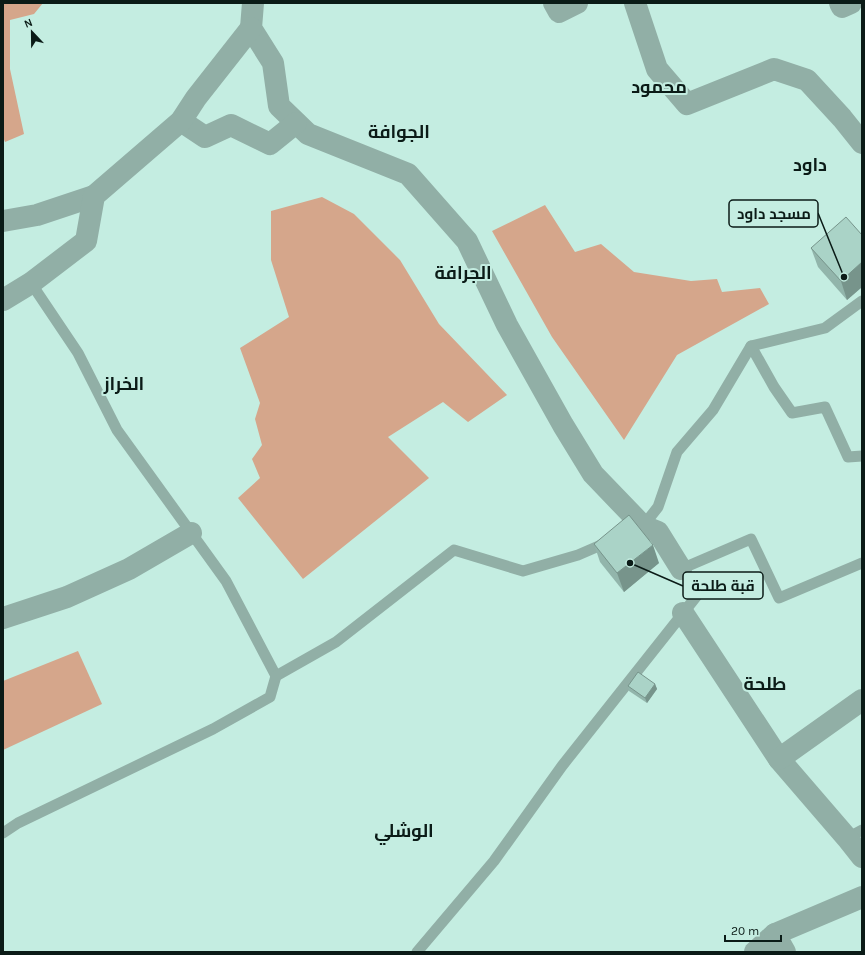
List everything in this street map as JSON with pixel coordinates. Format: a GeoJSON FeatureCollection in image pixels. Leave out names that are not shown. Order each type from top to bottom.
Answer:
{"type":"FeatureCollection","features":[{"type":"Feature","properties":{"kind":"street"},"geometry":{"type":"LineString","coordinates":[[3,221],[38,215],[94,196],[181,121],[196,98],[251,28],[253,3]]}},
{"type":"Feature","properties":{"kind":"street"},"geometry":{"type":"LineString","coordinates":[[554,3],[559,12],[578,3]]}},
{"type":"Feature","properties":{"kind":"street"},"geometry":{"type":"LineString","coordinates":[[635,3],[657,68],[687,104],[774,69],[807,80],[842,118],[862,143]]}},
{"type":"Feature","properties":{"kind":"street"},"geometry":{"type":"LineString","coordinates":[[840,3],[842,7],[851,3]]}},
{"type":"Feature","properties":{"kind":"street"},"geometry":{"type":"LineString","coordinates":[[251,28],[273,63],[279,106],[296,123],[308,134],[408,174],[467,241],[507,325],[593,474],[631,532],[658,532],[681,569]]}},
{"type":"Feature","properties":{"kind":"street"},"geometry":{"type":"LineString","coordinates":[[181,121],[205,137],[231,125],[270,144],[296,123]]}},
{"type":"Feature","properties":{"kind":"street"},"geometry":{"type":"LineString","coordinates":[[3,300],[32,283],[86,241],[94,196]]}},
{"type":"Feature","properties":{"kind":"street"},"geometry":{"type":"LineString","coordinates":[[3,618],[67,597],[129,569],[191,533]]}},
{"type":"Feature","properties":{"kind":"street"},"geometry":{"type":"LineString","coordinates":[[683,613],[778,759],[855,834],[862,857]]}},
{"type":"Feature","properties":{"kind":"street"},"geometry":{"type":"LineString","coordinates":[[778,759],[862,700]]}},
{"type":"Feature","properties":{"kind":"street"},"geometry":{"type":"LineString","coordinates":[[755,952],[780,943],[862,897]]}},
{"type":"Feature","properties":{"kind":"lane"},"geometry":{"type":"LineString","coordinates":[[3,833],[18,823],[214,729],[270,697],[276,676],[226,581],[117,430],[78,353],[32,283]]}},
{"type":"Feature","properties":{"kind":"lane"},"geometry":{"type":"LineString","coordinates":[[276,676],[336,642],[454,550],[523,571],[578,555],[631,532],[658,507],[677,452],[713,410],[751,346],[825,328],[862,301]]}},
{"type":"Feature","properties":{"kind":"lane"},"geometry":{"type":"LineString","coordinates":[[751,346],[774,387],[792,414],[825,407],[848,457],[862,456]]}},
{"type":"Feature","properties":{"kind":"lane"},"geometry":{"type":"LineString","coordinates":[[418,952],[494,861],[562,766],[699,593],[681,569],[751,539],[780,598],[862,563]]}},
{"type":"Feature","properties":{"kind":"shaded area"},"geometry":{"type":"Polygon","coordinates":[[[3,3],[43,3],[34,14],[10,20],[10,69],[24,134],[5,142],[3,137],[3,3]]]}},
{"type":"Feature","properties":{"kind":"shaded area"},"geometry":{"type":"Polygon","coordinates":[[[322,197],[354,214],[400,260],[439,324],[507,395],[468,422],[443,402],[388,437],[429,478],[303,579],[238,498],[260,478],[252,459],[262,445],[255,419],[260,403],[240,348],[289,317],[271,260],[271,211],[322,197]]]}},
{"type":"Feature","properties":{"kind":"shaded area"},"geometry":{"type":"Polygon","coordinates":[[[545,205],[575,252],[601,244],[634,272],[691,281],[717,279],[722,292],[760,288],[769,304],[677,355],[624,440],[552,337],[492,231],[545,205]]]}},
{"type":"Feature","properties":{"kind":"shaded area"},"geometry":{"type":"Polygon","coordinates":[[[78,651],[102,704],[3,750],[3,681],[78,651]]]}},
{"type":"Feature","properties":{"kind":"building"},"geometry":{"type":"Polygon","coordinates":[[[846,217],[862,235],[862,262],[841,281],[811,248],[846,217]]]}},
{"type":"Feature","properties":{"kind":"building"},"geometry":{"type":"Polygon","coordinates":[[[629,515],[653,545],[617,573],[594,544],[629,515]]]}},
{"type":"Feature","properties":{"kind":"building"},"geometry":{"type":"Polygon","coordinates":[[[638,672],[655,684],[645,698],[628,686],[638,672]]]}},
{"type":"Feature","properties":{"kind":"place","name":"مسجد داود"},"geometry":{"type":"Point","coordinates":[844,277]}},
{"type":"Feature","properties":{"kind":"place","name":"قبة طلحة"},"geometry":{"type":"Point","coordinates":[630,563]}},
{"type":"Feature","properties":{"kind":"district","name":"محمود"},"geometry":{"type":"Point","coordinates":[659,87]}},
{"type":"Feature","properties":{"kind":"district","name":"الجوافة"},"geometry":{"type":"Point","coordinates":[399,132]}},
{"type":"Feature","properties":{"kind":"district","name":"داود"},"geometry":{"type":"Point","coordinates":[810,165]}},
{"type":"Feature","properties":{"kind":"district","name":"الجرافة"},"geometry":{"type":"Point","coordinates":[463,273]}},
{"type":"Feature","properties":{"kind":"district","name":"الخراز"},"geometry":{"type":"Point","coordinates":[124,384]}},
{"type":"Feature","properties":{"kind":"district","name":"طلحة"},"geometry":{"type":"Point","coordinates":[765,684]}},
{"type":"Feature","properties":{"kind":"district","name":"الوشلي"},"geometry":{"type":"Point","coordinates":[404,831]}}]}
